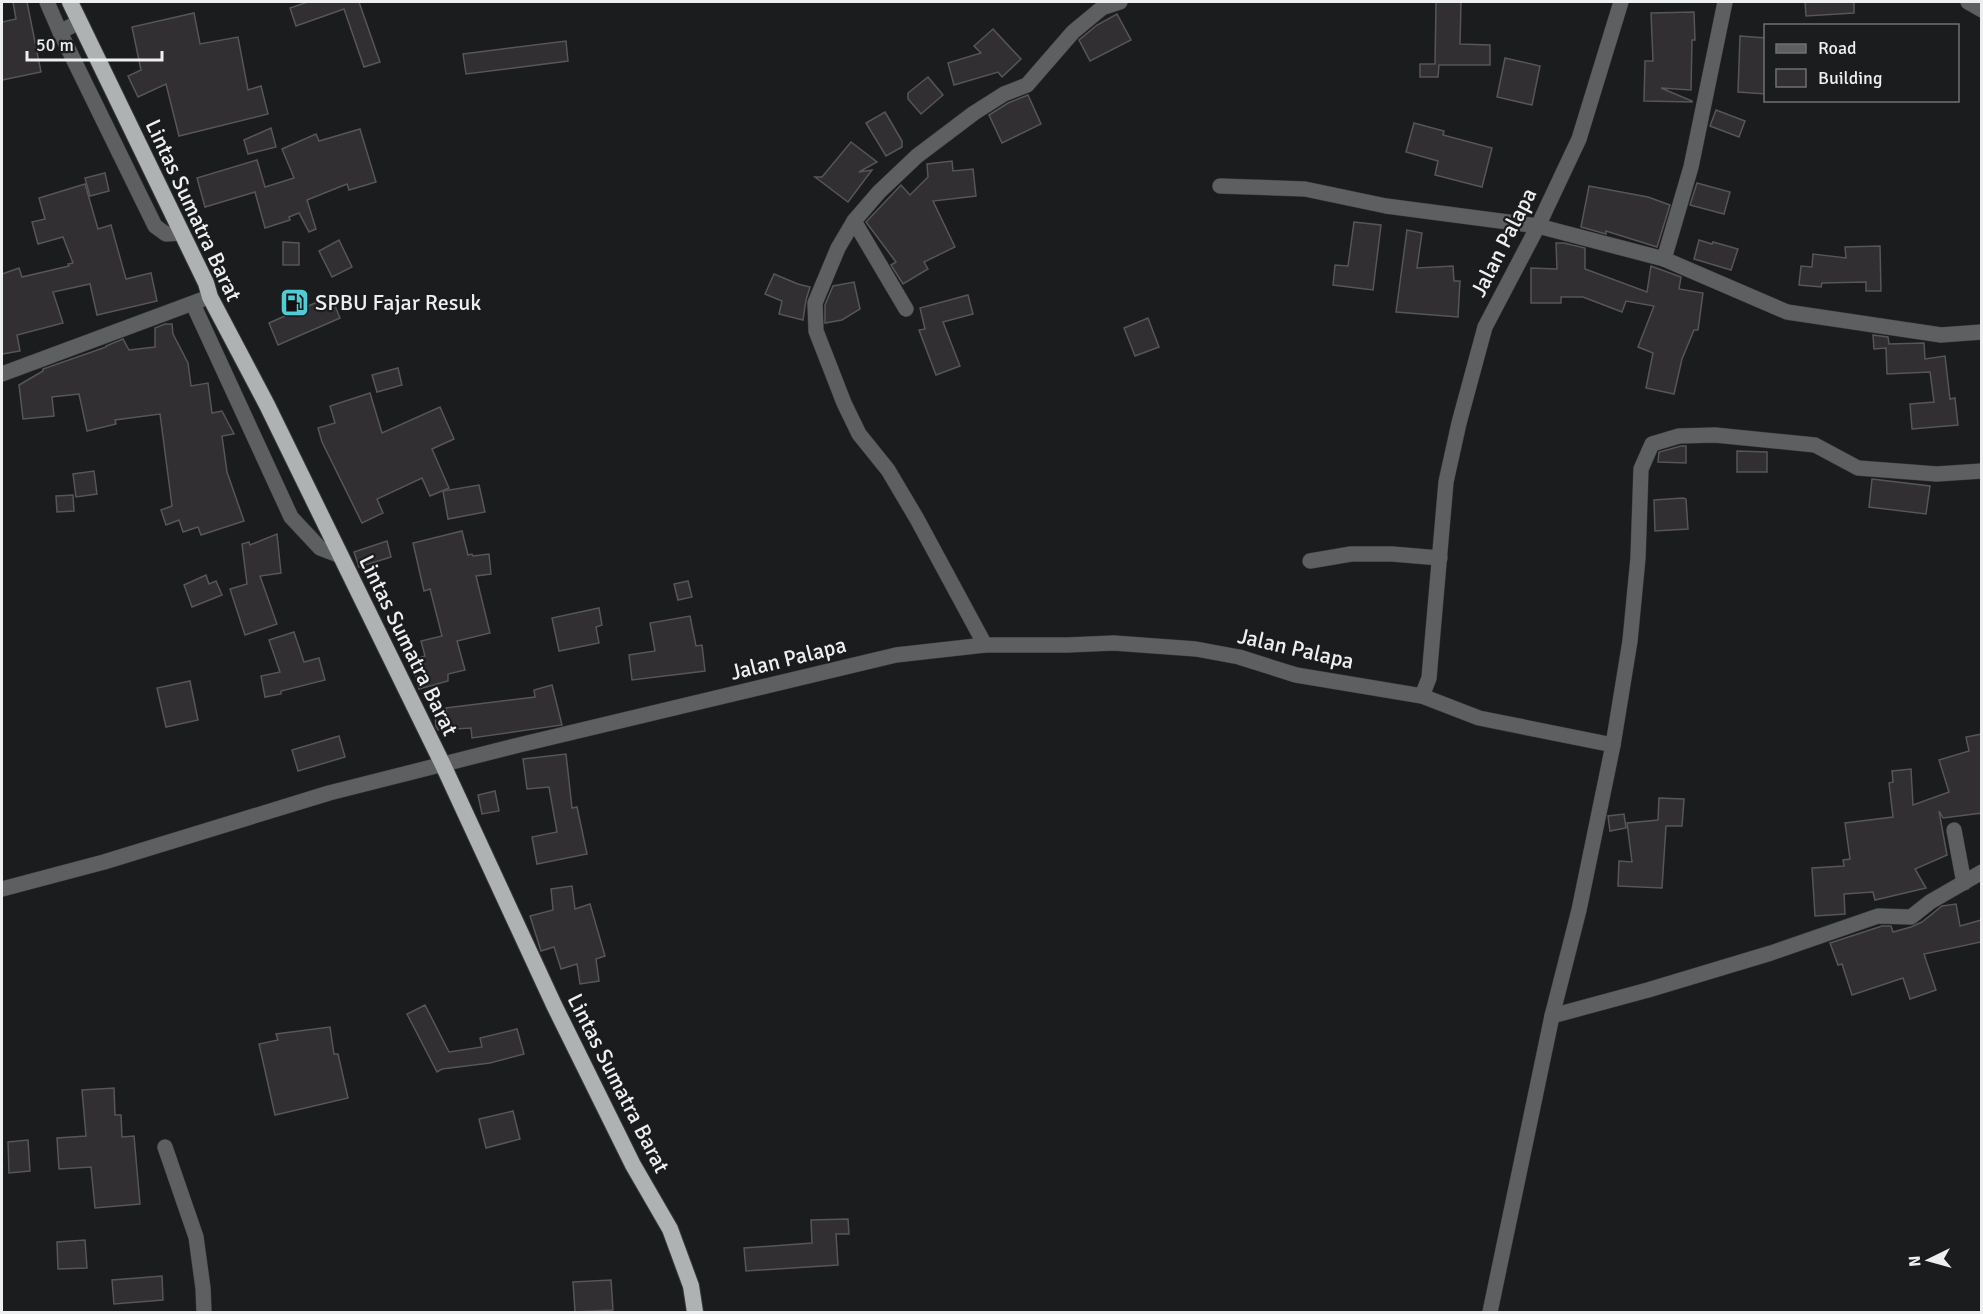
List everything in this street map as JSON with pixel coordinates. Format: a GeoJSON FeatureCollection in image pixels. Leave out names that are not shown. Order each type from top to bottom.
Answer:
{"type":"FeatureCollection","features":[{"type":"Feature","properties":{"kind":"highway","name":"Lintas Sumatra Barat"},"geometry":{"type":"LineString","coordinates":[[70,2],[206,283],[210,297],[267,405],[443,765],[554,1005],[633,1165],[670,1229],[691,1286],[695,1312]]}},
{"type":"Feature","properties":{"kind":"street"},"geometry":{"type":"LineString","coordinates":[[46,2],[155,226],[166,234],[182,233]]}},
{"type":"Feature","properties":{"kind":"street"},"geometry":{"type":"LineString","coordinates":[[985,645],[888,470],[859,434],[844,403],[816,331],[814,303],[838,248],[854,221],[879,192],[917,156],[994,100],[1027,85],[1072,32],[1102,8],[1120,2]]}},
{"type":"Feature","properties":{"kind":"street","name":"Jalan Palapa"},"geometry":{"type":"LineString","coordinates":[[2,889],[104,862],[329,794],[896,655],[985,645],[1114,643],[1196,649],[1239,657],[1296,675],[1422,696],[1429,678],[1446,482],[1485,327],[1538,226],[1579,139],[1621,2]]}},
{"type":"Feature","properties":{"kind":"street"},"geometry":{"type":"LineString","coordinates":[[1664,259],[1691,167],[1725,2]]}},
{"type":"Feature","properties":{"kind":"street"},"geometry":{"type":"LineString","coordinates":[[1968,2],[1982,10]]}},
{"type":"Feature","properties":{"kind":"street"},"geometry":{"type":"LineString","coordinates":[[60,32],[79,22]]}},
{"type":"Feature","properties":{"kind":"street"},"geometry":{"type":"LineString","coordinates":[[1220,186],[1305,189],[1386,206],[1538,226],[1664,259],[1787,312],[1941,334],[1982,332]]}},
{"type":"Feature","properties":{"kind":"street"},"geometry":{"type":"LineString","coordinates":[[854,221],[906,309]]}},
{"type":"Feature","properties":{"kind":"street"},"geometry":{"type":"LineString","coordinates":[[2,374],[210,297]]}},
{"type":"Feature","properties":{"kind":"street"},"geometry":{"type":"LineString","coordinates":[[193,304],[291,518],[320,548],[341,556]]}},
{"type":"Feature","properties":{"kind":"street"},"geometry":{"type":"LineString","coordinates":[[1490,1312],[1552,1016],[1581,900],[1613,745],[1630,641],[1638,558],[1641,469],[1652,444],[1679,436],[1715,435],[1815,446],[1858,468],[1937,474],[1982,471]]}},
{"type":"Feature","properties":{"kind":"street"},"geometry":{"type":"LineString","coordinates":[[1310,561],[1351,554],[1392,554],[1440,558]]}},
{"type":"Feature","properties":{"kind":"street"},"geometry":{"type":"LineString","coordinates":[[1422,696],[1479,718],[1613,745]]}},
{"type":"Feature","properties":{"kind":"street"},"geometry":{"type":"LineString","coordinates":[[1954,830],[1964,883]]}},
{"type":"Feature","properties":{"kind":"street"},"geometry":{"type":"LineString","coordinates":[[1552,1016],[1760,956],[1878,916],[1911,917],[1930,902],[1982,872]]}},
{"type":"Feature","properties":{"kind":"street"},"geometry":{"type":"LineString","coordinates":[[165,1147],[196,1237],[204,1312]]}},
{"type":"Feature","properties":{"kind":"building"},"geometry":{"type":"Polygon","coordinates":[[[13,2],[27,2],[41,72],[2,80],[2,22],[16,19],[13,2]]]}},
{"type":"Feature","properties":{"kind":"building"},"geometry":{"type":"Polygon","coordinates":[[[308,2],[359,2],[380,62],[364,67],[344,9],[296,26],[290,8],[308,2]]]}},
{"type":"Feature","properties":{"kind":"building"},"geometry":{"type":"Polygon","coordinates":[[[1436,2],[1461,2],[1460,44],[1490,45],[1490,65],[1439,65],[1438,77],[1420,77],[1420,64],[1435,64],[1436,2]]]}},
{"type":"Feature","properties":{"kind":"building"},"geometry":{"type":"Polygon","coordinates":[[[1805,2],[1854,2],[1854,13],[1806,16],[1805,2]]]}},
{"type":"Feature","properties":{"kind":"building"},"geometry":{"type":"Polygon","coordinates":[[[1694,12],[1695,40],[1692,40],[1691,90],[1661,88],[1692,102],[1644,101],[1645,61],[1653,61],[1651,13],[1694,12]]]}},
{"type":"Feature","properties":{"kind":"building"},"geometry":{"type":"Polygon","coordinates":[[[194,13],[200,44],[238,37],[248,90],[261,86],[268,114],[179,136],[166,84],[138,97],[128,76],[141,70],[132,27],[194,13]]]}},
{"type":"Feature","properties":{"kind":"building"},"geometry":{"type":"Polygon","coordinates":[[[1117,14],[1131,40],[1090,61],[1079,40],[1097,25],[1117,14]]]}},
{"type":"Feature","properties":{"kind":"building"},"geometry":{"type":"Polygon","coordinates":[[[993,29],[1021,59],[1002,77],[998,72],[954,85],[948,63],[981,53],[974,46],[993,29]]]}},
{"type":"Feature","properties":{"kind":"building"},"geometry":{"type":"Polygon","coordinates":[[[1740,36],[1764,38],[1764,94],[1738,92],[1740,36]]]}},
{"type":"Feature","properties":{"kind":"building"},"geometry":{"type":"Polygon","coordinates":[[[566,41],[568,61],[466,74],[463,54],[566,41]]]}},
{"type":"Feature","properties":{"kind":"building"},"geometry":{"type":"Polygon","coordinates":[[[1505,58],[1540,66],[1532,105],[1497,97],[1505,58]]]}},
{"type":"Feature","properties":{"kind":"building"},"geometry":{"type":"Polygon","coordinates":[[[928,77],[943,95],[921,114],[908,99],[908,93],[928,77]]]}},
{"type":"Feature","properties":{"kind":"building"},"geometry":{"type":"Polygon","coordinates":[[[1028,95],[1041,124],[1002,143],[989,115],[1008,103],[1028,95]]]}},
{"type":"Feature","properties":{"kind":"building"},"geometry":{"type":"Polygon","coordinates":[[[1716,110],[1745,121],[1739,137],[1710,126],[1716,110]]]}},
{"type":"Feature","properties":{"kind":"building"},"geometry":{"type":"Polygon","coordinates":[[[885,112],[902,141],[902,147],[886,156],[866,123],[885,112]]]}},
{"type":"Feature","properties":{"kind":"building"},"geometry":{"type":"Polygon","coordinates":[[[1414,123],[1444,131],[1443,135],[1492,148],[1482,187],[1435,175],[1438,161],[1406,152],[1414,123]]]}},
{"type":"Feature","properties":{"kind":"building"},"geometry":{"type":"Polygon","coordinates":[[[271,128],[276,147],[248,154],[244,140],[271,128]]]}},
{"type":"Feature","properties":{"kind":"building"},"geometry":{"type":"Polygon","coordinates":[[[360,129],[376,182],[349,190],[347,184],[307,200],[316,229],[309,232],[299,213],[289,217],[290,220],[265,228],[255,192],[205,207],[197,178],[257,160],[265,187],[294,178],[282,149],[316,134],[319,141],[360,129]]]}},
{"type":"Feature","properties":{"kind":"building"},"geometry":{"type":"Polygon","coordinates":[[[851,142],[877,162],[859,172],[872,170],[848,202],[815,177],[822,177],[851,142]]]}},
{"type":"Feature","properties":{"kind":"building"},"geometry":{"type":"Polygon","coordinates":[[[952,161],[953,171],[973,169],[976,196],[933,201],[955,247],[924,262],[928,269],[903,284],[891,265],[896,262],[866,222],[901,185],[910,195],[928,177],[927,164],[952,161]]]}},
{"type":"Feature","properties":{"kind":"building"},"geometry":{"type":"Polygon","coordinates":[[[105,173],[109,191],[90,196],[85,178],[105,173]]]}},
{"type":"Feature","properties":{"kind":"building"},"geometry":{"type":"Polygon","coordinates":[[[1697,183],[1730,192],[1724,214],[1690,205],[1697,183]]]}},
{"type":"Feature","properties":{"kind":"building"},"geometry":{"type":"Polygon","coordinates":[[[85,184],[98,229],[111,225],[126,279],[151,273],[157,301],[97,315],[90,284],[53,292],[63,323],[17,335],[20,351],[2,354],[2,274],[19,268],[22,277],[69,266],[68,264],[73,263],[63,237],[38,244],[32,222],[45,219],[39,198],[85,184]]]}},
{"type":"Feature","properties":{"kind":"building"},"geometry":{"type":"Polygon","coordinates":[[[1589,186],[1648,197],[1670,205],[1657,247],[1606,231],[1606,234],[1581,227],[1589,186]]]}},
{"type":"Feature","properties":{"kind":"building"},"geometry":{"type":"Polygon","coordinates":[[[1354,222],[1381,225],[1373,290],[1333,285],[1335,265],[1348,266],[1354,222]]]}},
{"type":"Feature","properties":{"kind":"building"},"geometry":{"type":"Polygon","coordinates":[[[1407,230],[1422,233],[1417,268],[1453,266],[1454,281],[1460,281],[1458,317],[1396,312],[1407,230]]]}},
{"type":"Feature","properties":{"kind":"building"},"geometry":{"type":"Polygon","coordinates":[[[339,240],[352,267],[332,277],[319,251],[339,240]]]}},
{"type":"Feature","properties":{"kind":"building"},"geometry":{"type":"Polygon","coordinates":[[[1699,240],[1738,249],[1731,270],[1694,259],[1699,240]]]}},
{"type":"Feature","properties":{"kind":"building"},"geometry":{"type":"Polygon","coordinates":[[[283,242],[299,243],[299,265],[283,265],[283,242]]]}},
{"type":"Feature","properties":{"kind":"building"},"geometry":{"type":"Polygon","coordinates":[[[1556,243],[1585,248],[1585,269],[1647,292],[1651,266],[1681,277],[1679,289],[1703,293],[1698,330],[1694,330],[1682,359],[1674,394],[1646,388],[1653,353],[1638,347],[1654,306],[1626,301],[1622,312],[1583,297],[1561,297],[1561,303],[1531,303],[1531,268],[1557,269],[1556,243]]]}},
{"type":"Feature","properties":{"kind":"building"},"geometry":{"type":"Polygon","coordinates":[[[1880,246],[1881,291],[1866,291],[1866,282],[1822,283],[1821,287],[1799,285],[1801,266],[1812,267],[1813,254],[1846,258],[1845,247],[1880,246]]]}},
{"type":"Feature","properties":{"kind":"building"},"geometry":{"type":"Polygon","coordinates":[[[774,274],[810,287],[803,320],[779,314],[782,301],[765,294],[774,274]]]}},
{"type":"Feature","properties":{"kind":"building"},"geometry":{"type":"Polygon","coordinates":[[[854,282],[860,309],[842,320],[825,323],[825,305],[833,286],[854,282]]]}},
{"type":"Feature","properties":{"kind":"building"},"geometry":{"type":"Polygon","coordinates":[[[968,295],[973,314],[943,322],[960,366],[936,375],[919,330],[925,329],[920,308],[968,295]]]}},
{"type":"Feature","properties":{"kind":"building"},"geometry":{"type":"Polygon","coordinates":[[[331,296],[340,318],[278,345],[269,323],[331,296]]]}},
{"type":"Feature","properties":{"kind":"building"},"geometry":{"type":"Polygon","coordinates":[[[1148,318],[1159,347],[1135,356],[1124,328],[1148,318]]]}},
{"type":"Feature","properties":{"kind":"building"},"geometry":{"type":"Polygon","coordinates":[[[172,324],[173,334],[188,363],[191,386],[208,383],[212,413],[222,411],[234,434],[222,436],[227,472],[244,521],[201,535],[198,527],[183,532],[179,520],[166,525],[161,510],[172,506],[160,414],[115,420],[116,424],[87,431],[79,394],[52,397],[54,416],[23,419],[19,385],[43,369],[123,339],[129,350],[155,347],[155,328],[172,324]]]}},
{"type":"Feature","properties":{"kind":"building"},"geometry":{"type":"Polygon","coordinates":[[[1873,335],[1888,337],[1889,344],[1924,343],[1925,359],[1945,356],[1950,399],[1955,398],[1958,425],[1912,429],[1910,404],[1934,402],[1930,372],[1887,374],[1886,348],[1874,349],[1873,335]]]}},
{"type":"Feature","properties":{"kind":"building"},"geometry":{"type":"Polygon","coordinates":[[[398,368],[402,385],[377,392],[372,375],[398,368]]]}},
{"type":"Feature","properties":{"kind":"building"},"geometry":{"type":"Polygon","coordinates":[[[370,393],[382,433],[440,407],[454,439],[432,449],[449,488],[430,496],[422,478],[377,499],[383,513],[362,523],[322,442],[318,428],[335,423],[330,406],[370,393]]]}},
{"type":"Feature","properties":{"kind":"building"},"geometry":{"type":"Polygon","coordinates":[[[1686,446],[1686,463],[1658,462],[1659,452],[1686,446]]]}},
{"type":"Feature","properties":{"kind":"building"},"geometry":{"type":"Polygon","coordinates":[[[1737,451],[1767,452],[1767,472],[1737,472],[1737,451]]]}},
{"type":"Feature","properties":{"kind":"building"},"geometry":{"type":"Polygon","coordinates":[[[94,471],[97,494],[76,497],[73,474],[94,471]]]}},
{"type":"Feature","properties":{"kind":"building"},"geometry":{"type":"Polygon","coordinates":[[[1872,479],[1930,486],[1926,514],[1869,507],[1872,479]]]}},
{"type":"Feature","properties":{"kind":"building"},"geometry":{"type":"Polygon","coordinates":[[[479,485],[485,512],[448,519],[443,491],[479,485]]]}},
{"type":"Feature","properties":{"kind":"building"},"geometry":{"type":"Polygon","coordinates":[[[73,495],[74,511],[57,512],[56,496],[73,495]]]}},
{"type":"Feature","properties":{"kind":"building"},"geometry":{"type":"Polygon","coordinates":[[[1686,499],[1688,529],[1655,531],[1654,500],[1686,499]]]}},
{"type":"Feature","properties":{"kind":"building"},"geometry":{"type":"Polygon","coordinates":[[[462,531],[468,555],[489,554],[491,574],[476,576],[490,633],[457,641],[465,670],[448,674],[448,681],[419,689],[412,660],[425,656],[421,641],[442,636],[430,589],[424,591],[413,543],[462,531]]]}},
{"type":"Feature","properties":{"kind":"building"},"geometry":{"type":"Polygon","coordinates":[[[277,534],[281,573],[260,576],[277,624],[245,635],[230,589],[247,584],[242,544],[249,542],[250,545],[277,534]]]}},
{"type":"Feature","properties":{"kind":"building"},"geometry":{"type":"Polygon","coordinates":[[[387,541],[391,557],[359,567],[354,552],[387,541]]]}},
{"type":"Feature","properties":{"kind":"building"},"geometry":{"type":"Polygon","coordinates":[[[206,575],[209,584],[216,581],[222,595],[192,607],[184,585],[206,575]]]}},
{"type":"Feature","properties":{"kind":"building"},"geometry":{"type":"Polygon","coordinates":[[[688,581],[692,597],[678,600],[674,584],[688,581]]]}},
{"type":"Feature","properties":{"kind":"building"},"geometry":{"type":"Polygon","coordinates":[[[599,608],[602,625],[596,627],[599,643],[559,651],[552,618],[599,608]]]}},
{"type":"Feature","properties":{"kind":"building"},"geometry":{"type":"Polygon","coordinates":[[[690,616],[696,646],[702,645],[705,671],[632,680],[629,655],[655,651],[650,623],[690,616]]]}},
{"type":"Feature","properties":{"kind":"building"},"geometry":{"type":"Polygon","coordinates":[[[294,632],[304,662],[319,658],[325,680],[265,697],[261,676],[280,672],[269,640],[294,632]]]}},
{"type":"Feature","properties":{"kind":"building"},"geometry":{"type":"Polygon","coordinates":[[[190,681],[198,720],[166,727],[157,688],[190,681]]]}},
{"type":"Feature","properties":{"kind":"building"},"geometry":{"type":"Polygon","coordinates":[[[552,685],[562,725],[472,738],[471,728],[438,730],[436,726],[435,716],[447,715],[446,708],[535,697],[534,690],[552,685]]]}},
{"type":"Feature","properties":{"kind":"building"},"geometry":{"type":"Polygon","coordinates":[[[1982,734],[1982,813],[1943,818],[1939,811],[1947,855],[1915,869],[1926,888],[1875,900],[1873,892],[1844,894],[1845,914],[1815,916],[1812,868],[1844,866],[1843,860],[1850,859],[1845,823],[1893,817],[1889,783],[1893,782],[1892,771],[1911,769],[1913,805],[1949,792],[1939,760],[1969,751],[1966,737],[1982,734]]]}},
{"type":"Feature","properties":{"kind":"building"},"geometry":{"type":"Polygon","coordinates":[[[339,736],[345,757],[298,771],[292,750],[339,736]]]}},
{"type":"Feature","properties":{"kind":"building"},"geometry":{"type":"Polygon","coordinates":[[[566,754],[572,808],[577,807],[587,854],[537,864],[532,837],[557,832],[549,787],[527,789],[523,759],[566,754]]]}},
{"type":"Feature","properties":{"kind":"building"},"geometry":{"type":"Polygon","coordinates":[[[495,791],[499,811],[482,814],[478,795],[495,791]]]}},
{"type":"Feature","properties":{"kind":"building"},"geometry":{"type":"Polygon","coordinates":[[[1659,798],[1684,799],[1682,826],[1666,826],[1662,888],[1618,886],[1619,861],[1632,862],[1627,823],[1658,820],[1659,798]]]}},
{"type":"Feature","properties":{"kind":"building"},"geometry":{"type":"Polygon","coordinates":[[[1624,814],[1626,828],[1610,831],[1608,816],[1624,814]]]}},
{"type":"Feature","properties":{"kind":"building"},"geometry":{"type":"Polygon","coordinates":[[[572,886],[575,909],[590,904],[605,956],[596,959],[599,981],[580,984],[577,964],[561,969],[554,947],[541,951],[530,916],[553,910],[551,889],[572,886]]]}},
{"type":"Feature","properties":{"kind":"building"},"geometry":{"type":"Polygon","coordinates":[[[1956,904],[1960,926],[1981,920],[1981,942],[1924,954],[1936,990],[1910,999],[1903,978],[1852,995],[1842,964],[1838,965],[1830,943],[1882,926],[1891,926],[1893,932],[1911,927],[1922,922],[1942,906],[1956,904]]]}},
{"type":"Feature","properties":{"kind":"building"},"geometry":{"type":"Polygon","coordinates":[[[425,1005],[449,1052],[482,1047],[480,1038],[517,1029],[524,1054],[490,1063],[442,1069],[437,1072],[407,1014],[425,1005]]]}},
{"type":"Feature","properties":{"kind":"building"},"geometry":{"type":"Polygon","coordinates":[[[330,1027],[334,1054],[338,1054],[348,1098],[275,1115],[259,1044],[278,1040],[276,1034],[330,1027]]]}},
{"type":"Feature","properties":{"kind":"building"},"geometry":{"type":"Polygon","coordinates":[[[114,1088],[115,1115],[121,1115],[122,1137],[134,1136],[140,1204],[95,1208],[91,1167],[59,1169],[57,1138],[86,1136],[82,1090],[114,1088]]]}},
{"type":"Feature","properties":{"kind":"building"},"geometry":{"type":"Polygon","coordinates":[[[513,1111],[520,1139],[486,1148],[479,1119],[513,1111]]]}},
{"type":"Feature","properties":{"kind":"building"},"geometry":{"type":"Polygon","coordinates":[[[28,1140],[30,1171],[9,1173],[8,1142],[28,1140]]]}},
{"type":"Feature","properties":{"kind":"building"},"geometry":{"type":"Polygon","coordinates":[[[848,1219],[849,1234],[836,1234],[838,1265],[746,1271],[744,1248],[812,1243],[811,1220],[848,1219]]]}},
{"type":"Feature","properties":{"kind":"building"},"geometry":{"type":"Polygon","coordinates":[[[85,1240],[87,1268],[58,1269],[57,1242],[85,1240]]]}},
{"type":"Feature","properties":{"kind":"building"},"geometry":{"type":"Polygon","coordinates":[[[162,1276],[163,1300],[114,1304],[112,1280],[162,1276]]]}},
{"type":"Feature","properties":{"kind":"building"},"geometry":{"type":"Polygon","coordinates":[[[611,1280],[613,1310],[575,1312],[573,1282],[611,1280]]]}},
{"type":"Feature","properties":{"kind":"place","name":"SPBU Fajar Resuk"},"geometry":{"type":"Point","coordinates":[294,302]}}]}
